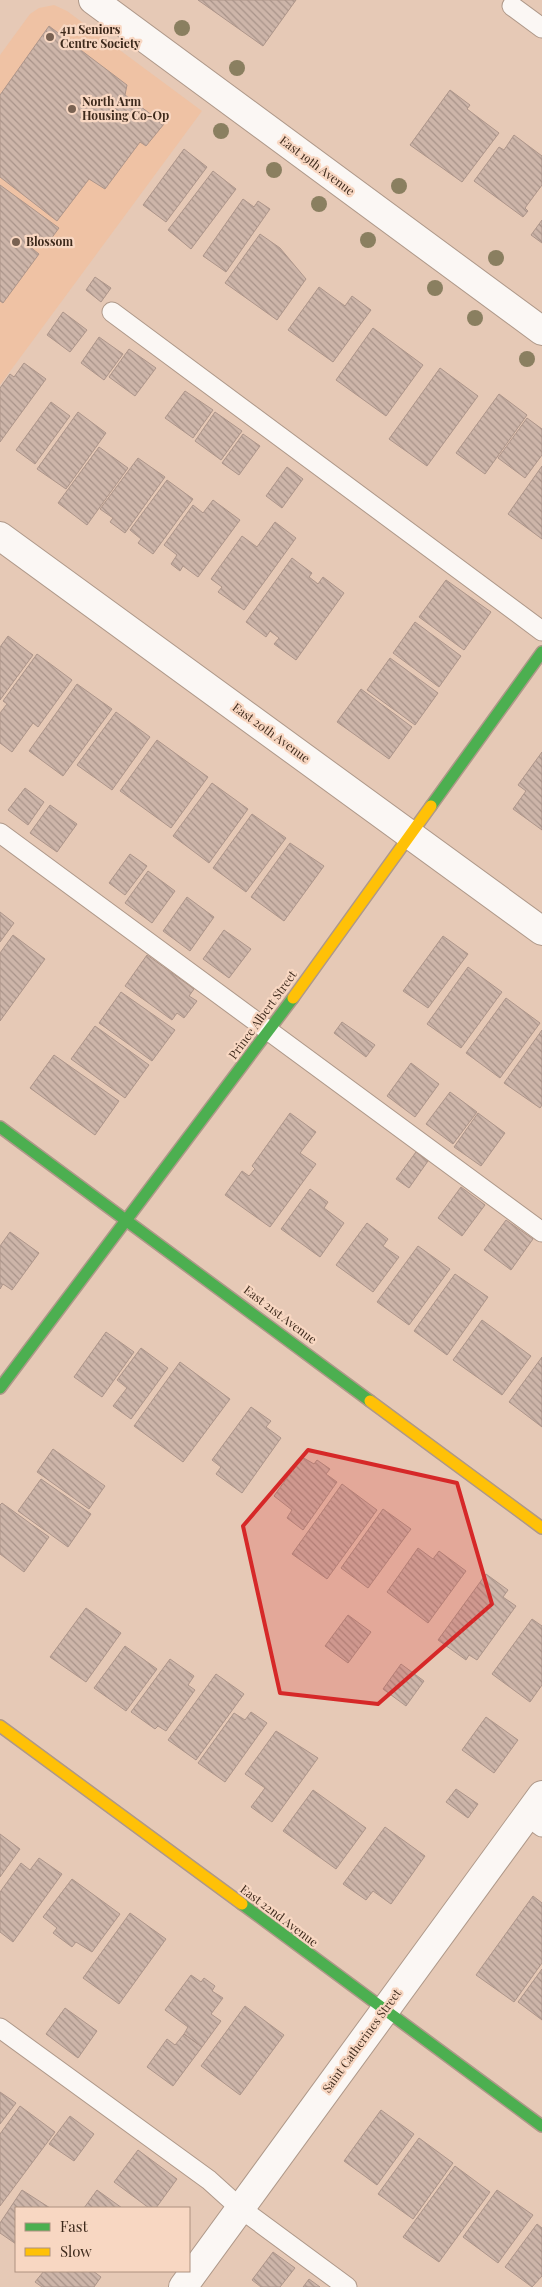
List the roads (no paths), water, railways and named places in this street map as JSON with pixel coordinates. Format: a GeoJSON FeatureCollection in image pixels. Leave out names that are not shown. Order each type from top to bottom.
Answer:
{"type":"FeatureCollection","features":[{"type":"Feature","properties":{"kind":"street","name":"East 19th Avenue"},"geometry":{"type":"LineString","coordinates":[[93,0],[542,331]]}},
{"type":"Feature","properties":{"kind":"street","name":"East 20th Avenue"},"geometry":{"type":"LineString","coordinates":[[0,536],[542,931]]}},
{"type":"Feature","properties":{"kind":"street","name":"Prince Albert Street"},"geometry":{"type":"LineString","coordinates":[[0,1388],[269,1031],[542,652]]}},
{"type":"Feature","properties":{"kind":"street","name":"East 21st Avenue"},"geometry":{"type":"LineString","coordinates":[[0,1127],[127,1219],[542,1528]]}},
{"type":"Feature","properties":{"kind":"street","name":"East 22nd Avenue"},"geometry":{"type":"LineString","coordinates":[[0,1726],[383,2011],[542,2126]]}},
{"type":"Feature","properties":{"kind":"street","name":"Saint Catherines Street"},"geometry":{"type":"LineString","coordinates":[[183,2287],[383,2011],[537,1813]]}},
{"type":"Feature","properties":{"kind":"lane"},"geometry":{"type":"LineString","coordinates":[[512,6],[542,28]]}},
{"type":"Feature","properties":{"kind":"lane"},"geometry":{"type":"LineString","coordinates":[[112,312],[542,631]]}},
{"type":"Feature","properties":{"kind":"lane"},"geometry":{"type":"LineString","coordinates":[[0,833],[542,1232]]}},
{"type":"Feature","properties":{"kind":"lane"},"geometry":{"type":"LineString","coordinates":[[0,2028],[209,2180],[240,2208],[347,2287]]}},
{"type":"Feature","properties":{"kind":"place","name":"411 Seniors Centre Society"},"geometry":{"type":"Point","coordinates":[50,37]}},
{"type":"Feature","properties":{"kind":"place","name":"North Arm Housing Co-Op"},"geometry":{"type":"Point","coordinates":[72,109]}},
{"type":"Feature","properties":{"kind":"place","name":"Blossom"},"geometry":{"type":"Point","coordinates":[16,242]}}]}
